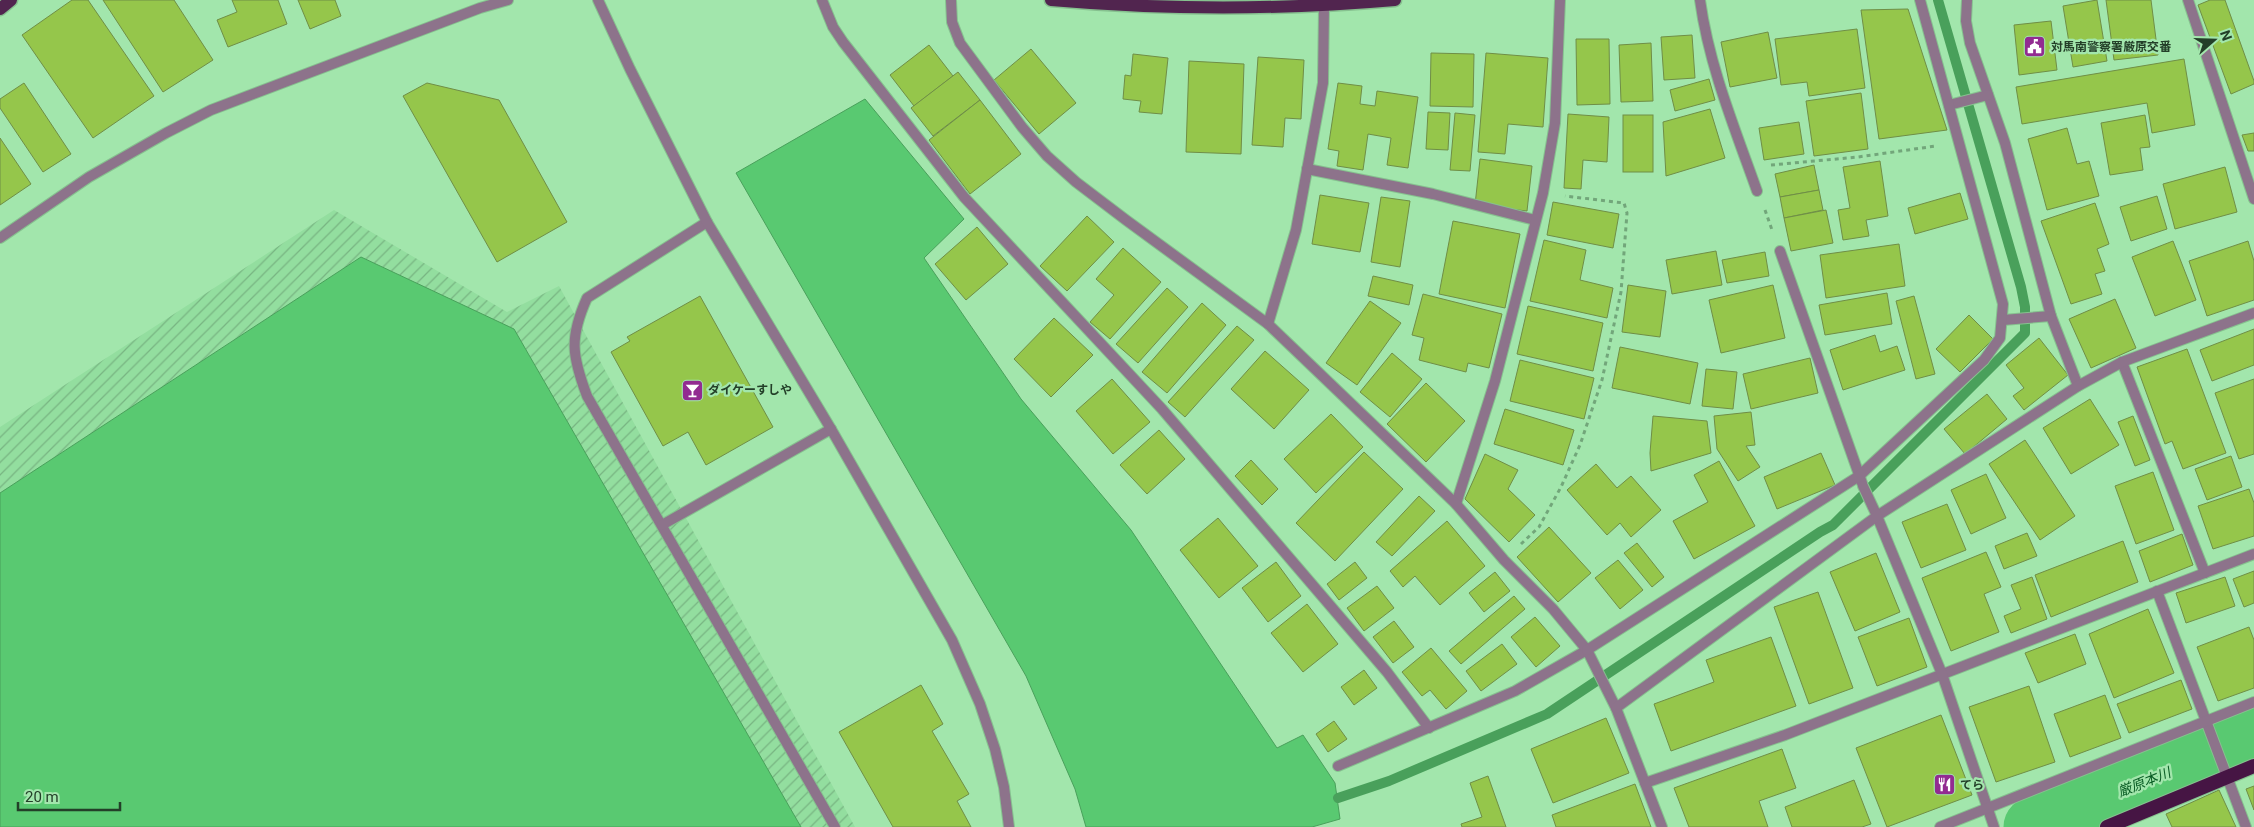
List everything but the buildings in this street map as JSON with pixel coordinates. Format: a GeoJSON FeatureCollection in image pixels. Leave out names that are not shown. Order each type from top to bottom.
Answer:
{"type":"FeatureCollection","features":[{"type":"Feature","properties":{"kind":"highway"},"geometry":{"type":"LineString","coordinates":[[2107,827],[2225,772],[2254,766]]}},
{"type":"Feature","properties":{"kind":"main road"},"geometry":{"type":"LineString","coordinates":[[0,8],[11,0]]}},
{"type":"Feature","properties":{"kind":"main road"},"geometry":{"type":"LineString","coordinates":[[1051,0],[1177,8],[1266,9],[1394,0]]}},
{"type":"Feature","properties":{"kind":"street"},"geometry":{"type":"LineString","coordinates":[[0,238],[89,177],[166,133],[211,110],[480,8],[508,0]]}},
{"type":"Feature","properties":{"kind":"street"},"geometry":{"type":"LineString","coordinates":[[598,0],[630,69],[707,222],[831,429],[956,649],[980,704],[995,749],[1004,787],[1009,827]]}},
{"type":"Feature","properties":{"kind":"street"},"geometry":{"type":"LineString","coordinates":[[822,0],[833,26],[843,42],[964,197],[1162,409],[1381,665],[1429,728]]}},
{"type":"Feature","properties":{"kind":"street"},"geometry":{"type":"LineString","coordinates":[[951,0],[952,22],[960,43],[1022,127],[1047,156],[1076,182],[1119,215],[1268,324],[1456,504],[1504,560],[1553,609],[1588,650],[1616,708],[1662,827]]}},
{"type":"Feature","properties":{"kind":"street"},"geometry":{"type":"LineString","coordinates":[[1456,504],[1495,381],[1543,193],[1555,123],[1560,0]]}},
{"type":"Feature","properties":{"kind":"street"},"geometry":{"type":"LineString","coordinates":[[1700,0],[1704,28],[1716,74],[1757,191]]}},
{"type":"Feature","properties":{"kind":"street"},"geometry":{"type":"LineString","coordinates":[[1338,766],[1515,691],[1588,650],[1859,476],[1984,360],[2000,338],[2008,320],[1959,143],[1954,104],[1920,0]]}},
{"type":"Feature","properties":{"kind":"street"},"geometry":{"type":"LineString","coordinates":[[1967,0],[1966,21],[1970,44],[2005,143],[2047,316],[2078,386]]}},
{"type":"Feature","properties":{"kind":"street"},"geometry":{"type":"LineString","coordinates":[[2188,0],[2254,199]]}},
{"type":"Feature","properties":{"kind":"street"},"geometry":{"type":"LineString","coordinates":[[1268,324],[1296,230],[1323,83],[1324,6]]}},
{"type":"Feature","properties":{"kind":"street"},"geometry":{"type":"LineString","coordinates":[[1954,104],[1988,95]]}},
{"type":"Feature","properties":{"kind":"street"},"geometry":{"type":"LineString","coordinates":[[1307,169],[1433,194],[1535,220]]}},
{"type":"Feature","properties":{"kind":"street"},"geometry":{"type":"LineString","coordinates":[[707,222],[587,298],[578,318],[574,342],[576,364],[587,396],[835,827]]}},
{"type":"Feature","properties":{"kind":"street"},"geometry":{"type":"LineString","coordinates":[[1780,251],[1859,476],[1942,674],[1992,818]]}},
{"type":"Feature","properties":{"kind":"street"},"geometry":{"type":"LineString","coordinates":[[1616,708],[1875,513],[2078,386],[2122,362],[2254,312]]}},
{"type":"Feature","properties":{"kind":"street"},"geometry":{"type":"LineString","coordinates":[[2008,320],[2047,316]]}},
{"type":"Feature","properties":{"kind":"street"},"geometry":{"type":"LineString","coordinates":[[2122,362],[2205,573]]}},
{"type":"Feature","properties":{"kind":"street"},"geometry":{"type":"LineString","coordinates":[[662,524],[831,429]]}},
{"type":"Feature","properties":{"kind":"street"},"geometry":{"type":"LineString","coordinates":[[1645,783],[1784,735],[2254,554]]}},
{"type":"Feature","properties":{"kind":"street"},"geometry":{"type":"LineString","coordinates":[[2157,591],[2246,827]]}},
{"type":"Feature","properties":{"kind":"street"},"geometry":{"type":"LineString","coordinates":[[1940,827],[1992,818],[2254,702]]}},
{"type":"Feature","properties":{"kind":"path"},"geometry":{"type":"LineString","coordinates":[[1748,167],[1858,157],[1959,143]]}},
{"type":"Feature","properties":{"kind":"path"},"geometry":{"type":"LineString","coordinates":[[1757,191],[1780,251]]}},
{"type":"Feature","properties":{"kind":"path"},"geometry":{"type":"LineString","coordinates":[[1504,560],[1539,527],[1561,487],[1580,445],[1602,380],[1621,292],[1627,213],[1624,203],[1543,193]]}},
{"type":"Feature","properties":{"kind":"shaded area"},"geometry":{"type":"Polygon","coordinates":[[[865,99],[964,219],[924,258],[1021,399],[1131,530],[1277,748],[1303,735],[1335,783],[1340,819],[1312,827],[1086,827],[1075,789],[1026,676],[736,173],[865,99]]]}},
{"type":"Feature","properties":{"kind":"shaded area"},"geometry":{"type":"Polygon","coordinates":[[[334,210],[507,312],[559,286],[855,827],[801,827],[514,329],[361,257],[0,493],[0,427],[334,210]]]}},
{"type":"Feature","properties":{"kind":"shaded area"},"geometry":{"type":"Polygon","coordinates":[[[361,257],[514,329],[801,827],[0,827],[0,493],[361,257]]]}},
{"type":"Feature","properties":{"kind":"waterway"},"geometry":{"type":"LineString","coordinates":[[1338,798],[1389,781],[1547,714],[1833,525],[2025,333],[2025,307],[2021,287],[1938,0]]}},
{"type":"Feature","properties":{"kind":"waterway","name":"厳原本川"},"geometry":{"type":"LineString","coordinates":[[2034,827],[2254,738]]}},
{"type":"Feature","properties":{"kind":"place","name":"対馬南警察署厳原交番"},"geometry":{"type":"Point","coordinates":[2035,47]}},
{"type":"Feature","properties":{"kind":"place","name":"ダイケーすしや"},"geometry":{"type":"Point","coordinates":[692,390]}},
{"type":"Feature","properties":{"kind":"place","name":"てら"},"geometry":{"type":"Point","coordinates":[1944,785]}}]}
